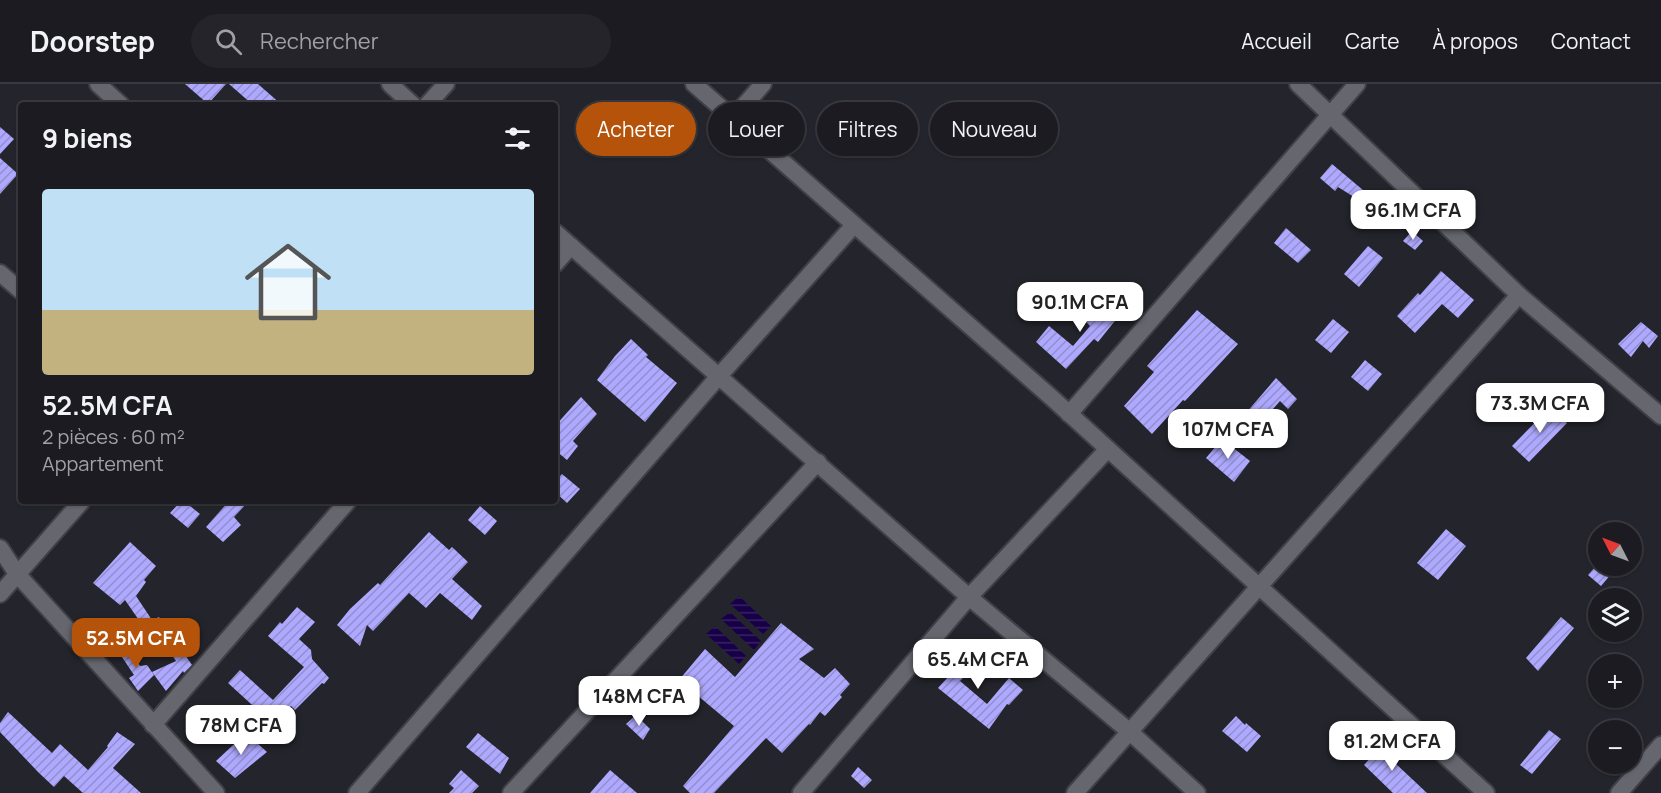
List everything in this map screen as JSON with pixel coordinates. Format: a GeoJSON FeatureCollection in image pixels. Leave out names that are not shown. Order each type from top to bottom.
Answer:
{"type":"FeatureCollection","features":[{"type":"Feature","properties":{"kind":"street"},"geometry":{"type":"LineString","coordinates":[[98,84],[118,102]]}},
{"type":"Feature","properties":{"kind":"street"},"geometry":{"type":"LineString","coordinates":[[390,84],[410,102]]}},
{"type":"Feature","properties":{"kind":"street"},"geometry":{"type":"LineString","coordinates":[[430,102],[446,84]]}},
{"type":"Feature","properties":{"kind":"street"},"geometry":{"type":"LineString","coordinates":[[694,84],[715,102]]}},
{"type":"Feature","properties":{"kind":"street"},"geometry":{"type":"LineString","coordinates":[[747,102],[763,84]]}},
{"type":"Feature","properties":{"kind":"street"},"geometry":{"type":"LineString","coordinates":[[1298,84],[1519,295],[1661,416]]}},
{"type":"Feature","properties":{"kind":"street"},"geometry":{"type":"LineString","coordinates":[[1069,414],[1357,84]]}},
{"type":"Feature","properties":{"kind":"street"},"geometry":{"type":"LineString","coordinates":[[776,156],[1069,414],[1486,793]]}},
{"type":"Feature","properties":{"kind":"street"},"geometry":{"type":"LineString","coordinates":[[357,793],[719,376],[854,225]]}},
{"type":"Feature","properties":{"kind":"street"},"geometry":{"type":"LineString","coordinates":[[558,235],[969,597],[1130,732],[1197,793]]}},
{"type":"Feature","properties":{"kind":"street"},"geometry":{"type":"LineString","coordinates":[[558,261],[571,246]]}},
{"type":"Feature","properties":{"kind":"street"},"geometry":{"type":"LineString","coordinates":[[0,273],[18,288]]}},
{"type":"Feature","properties":{"kind":"street"},"geometry":{"type":"LineString","coordinates":[[1075,793],[1519,295]]}},
{"type":"Feature","properties":{"kind":"street"},"geometry":{"type":"LineString","coordinates":[[801,793],[969,597],[1108,449]]}},
{"type":"Feature","properties":{"kind":"street"},"geometry":{"type":"LineString","coordinates":[[511,793],[818,462]]}},
{"type":"Feature","properties":{"kind":"street"},"geometry":{"type":"LineString","coordinates":[[0,594],[79,504]]}},
{"type":"Feature","properties":{"kind":"street"},"geometry":{"type":"LineString","coordinates":[[153,725],[345,504]]}},
{"type":"Feature","properties":{"kind":"street"},"geometry":{"type":"LineString","coordinates":[[0,548],[17,574],[216,793]]}},
{"type":"Feature","properties":{"kind":"street"},"geometry":{"type":"LineString","coordinates":[[1619,793],[1661,746]]}},
{"type":"Feature","properties":{"kind":"shaded area"},"geometry":{"type":"Polygon","coordinates":[[[739,596],[771,626],[763,634],[730,604],[739,596]]]}},
{"type":"Feature","properties":{"kind":"shaded area"},"geometry":{"type":"Polygon","coordinates":[[[730,612],[761,641],[754,650],[721,619],[730,612]]]}},
{"type":"Feature","properties":{"kind":"shaded area"},"geometry":{"type":"Polygon","coordinates":[[[715,626],[746,656],[739,664],[706,634],[715,626]]]}},
{"type":"Feature","properties":{"kind":"building"},"geometry":{"type":"Polygon","coordinates":[[[185,84],[226,84],[210,102],[206,102],[185,84]]]}},
{"type":"Feature","properties":{"kind":"building"},"geometry":{"type":"Polygon","coordinates":[[[229,84],[258,84],[279,102],[250,102],[229,84]]]}},
{"type":"Feature","properties":{"kind":"building"},"geometry":{"type":"Polygon","coordinates":[[[0,127],[14,139],[0,154],[0,127]]]}},
{"type":"Feature","properties":{"kind":"building"},"geometry":{"type":"Polygon","coordinates":[[[0,158],[18,174],[0,194],[0,158]]]}},
{"type":"Feature","properties":{"kind":"building"},"geometry":{"type":"Polygon","coordinates":[[[1332,164],[1382,206],[1378,212],[1338,187],[1335,191],[1320,178],[1332,164]]]}},
{"type":"Feature","properties":{"kind":"building"},"geometry":{"type":"Polygon","coordinates":[[[1286,228],[1311,250],[1298,263],[1274,243],[1286,228]]]}},
{"type":"Feature","properties":{"kind":"building"},"geometry":{"type":"Polygon","coordinates":[[[1412,231],[1423,241],[1415,250],[1403,241],[1412,231]]]}},
{"type":"Feature","properties":{"kind":"building"},"geometry":{"type":"Polygon","coordinates":[[[1368,246],[1383,258],[1359,287],[1344,274],[1368,246]]]}},
{"type":"Feature","properties":{"kind":"building"},"geometry":{"type":"Polygon","coordinates":[[[1441,271],[1474,300],[1458,318],[1442,304],[1415,333],[1397,316],[1441,271]]]}},
{"type":"Feature","properties":{"kind":"building"},"geometry":{"type":"Polygon","coordinates":[[[1093,298],[1103,306],[1109,303],[1122,312],[1098,342],[1094,339],[1066,369],[1036,342],[1049,326],[1073,346],[1090,326],[1079,314],[1093,298]]]}},
{"type":"Feature","properties":{"kind":"building"},"geometry":{"type":"Polygon","coordinates":[[[1197,310],[1238,344],[1152,434],[1124,406],[1154,372],[1147,366],[1197,310]]]}},
{"type":"Feature","properties":{"kind":"building"},"geometry":{"type":"Polygon","coordinates":[[[1333,319],[1349,332],[1331,353],[1315,340],[1333,319]]]}},
{"type":"Feature","properties":{"kind":"building"},"geometry":{"type":"Polygon","coordinates":[[[1641,322],[1658,336],[1649,348],[1643,341],[1631,357],[1618,344],[1641,322]]]}},
{"type":"Feature","properties":{"kind":"building"},"geometry":{"type":"Polygon","coordinates":[[[631,339],[648,355],[646,357],[677,383],[645,422],[597,380],[631,339]]]}},
{"type":"Feature","properties":{"kind":"building"},"geometry":{"type":"Polygon","coordinates":[[[1365,360],[1382,374],[1368,391],[1351,377],[1365,360]]]}},
{"type":"Feature","properties":{"kind":"building"},"geometry":{"type":"Polygon","coordinates":[[[1276,378],[1297,399],[1288,409],[1280,401],[1260,424],[1246,413],[1276,378]]]}},
{"type":"Feature","properties":{"kind":"building"},"geometry":{"type":"Polygon","coordinates":[[[581,397],[597,414],[573,441],[578,446],[567,460],[558,452],[558,423],[581,397]]]}},
{"type":"Feature","properties":{"kind":"building"},"geometry":{"type":"Polygon","coordinates":[[[1550,407],[1567,423],[1529,462],[1512,446],[1550,407]]]}},
{"type":"Feature","properties":{"kind":"building"},"geometry":{"type":"Polygon","coordinates":[[[1222,439],[1250,461],[1234,482],[1206,458],[1222,439]]]}},
{"type":"Feature","properties":{"kind":"building"},"geometry":{"type":"Polygon","coordinates":[[[562,474],[580,489],[567,503],[558,495],[558,479],[562,474]]]}},
{"type":"Feature","properties":{"kind":"building"},"geometry":{"type":"Polygon","coordinates":[[[178,504],[188,504],[200,514],[188,528],[170,513],[178,504]]]}},
{"type":"Feature","properties":{"kind":"building"},"geometry":{"type":"Polygon","coordinates":[[[226,504],[246,504],[234,517],[241,525],[223,542],[206,527],[226,504]]]}},
{"type":"Feature","properties":{"kind":"building"},"geometry":{"type":"Polygon","coordinates":[[[480,506],[497,521],[485,535],[468,520],[480,506]]]}},
{"type":"Feature","properties":{"kind":"building"},"geometry":{"type":"Polygon","coordinates":[[[1446,529],[1466,546],[1438,580],[1417,563],[1446,529]]]}},
{"type":"Feature","properties":{"kind":"building"},"geometry":{"type":"Polygon","coordinates":[[[429,532],[449,550],[452,547],[468,562],[452,579],[482,606],[472,620],[440,593],[426,608],[409,593],[373,631],[367,625],[360,646],[337,625],[350,609],[378,583],[380,585],[429,532]]]}},
{"type":"Feature","properties":{"kind":"building"},"geometry":{"type":"Polygon","coordinates":[[[130,542],[156,566],[144,580],[146,582],[136,596],[152,620],[159,617],[192,665],[184,673],[183,671],[166,691],[152,672],[176,661],[160,638],[154,642],[125,600],[120,605],[93,583],[130,542]]]}},
{"type":"Feature","properties":{"kind":"building"},"geometry":{"type":"Polygon","coordinates":[[[1589,576],[1610,576],[1601,586],[1589,576]]]}},
{"type":"Feature","properties":{"kind":"building"},"geometry":{"type":"Polygon","coordinates":[[[297,607],[315,622],[299,639],[311,650],[312,659],[329,678],[295,710],[291,706],[274,725],[228,683],[240,670],[273,700],[304,667],[268,636],[297,607]]]}},
{"type":"Feature","properties":{"kind":"building"},"geometry":{"type":"Polygon","coordinates":[[[1561,617],[1574,628],[1538,671],[1526,658],[1561,617]]]}},
{"type":"Feature","properties":{"kind":"building"},"geometry":{"type":"Polygon","coordinates":[[[781,623],[814,649],[799,659],[824,678],[835,668],[850,684],[825,716],[820,712],[782,753],[766,738],[714,793],[690,793],[683,786],[734,726],[679,680],[705,649],[735,677],[781,623]]]}},
{"type":"Feature","properties":{"kind":"building"},"geometry":{"type":"Polygon","coordinates":[[[970,644],[985,656],[960,681],[987,704],[1009,678],[1023,690],[1009,705],[1007,704],[989,729],[938,688],[961,663],[956,659],[970,644]]]}},
{"type":"Feature","properties":{"kind":"building"},"geometry":{"type":"Polygon","coordinates":[[[128,646],[140,666],[147,665],[154,675],[138,691],[129,678],[134,675],[118,651],[128,646]]]}},
{"type":"Feature","properties":{"kind":"building"},"geometry":{"type":"Polygon","coordinates":[[[8,712],[52,753],[60,744],[88,770],[108,747],[117,732],[135,744],[113,768],[141,793],[83,793],[64,776],[54,787],[0,732],[0,723],[8,712]]]}},
{"type":"Feature","properties":{"kind":"building"},"geometry":{"type":"Polygon","coordinates":[[[636,715],[650,729],[643,740],[626,724],[636,715]]]}},
{"type":"Feature","properties":{"kind":"building"},"geometry":{"type":"Polygon","coordinates":[[[1236,716],[1261,736],[1247,752],[1222,731],[1236,716]]]}},
{"type":"Feature","properties":{"kind":"building"},"geometry":{"type":"Polygon","coordinates":[[[1549,730],[1561,739],[1532,774],[1520,765],[1549,730]]]}},
{"type":"Feature","properties":{"kind":"building"},"geometry":{"type":"Polygon","coordinates":[[[246,733],[267,752],[235,778],[216,761],[246,733]]]}},
{"type":"Feature","properties":{"kind":"building"},"geometry":{"type":"Polygon","coordinates":[[[478,733],[509,758],[500,774],[466,747],[478,733]]]}},
{"type":"Feature","properties":{"kind":"building"},"geometry":{"type":"Polygon","coordinates":[[[1385,744],[1401,757],[1395,763],[1427,793],[1393,793],[1364,765],[1385,744]]]}},
{"type":"Feature","properties":{"kind":"building"},"geometry":{"type":"Polygon","coordinates":[[[858,767],[872,780],[864,788],[851,776],[858,767]]]}},
{"type":"Feature","properties":{"kind":"building"},"geometry":{"type":"Polygon","coordinates":[[[461,770],[479,786],[472,793],[449,793],[454,788],[449,784],[461,770]]]}},
{"type":"Feature","properties":{"kind":"building"},"geometry":{"type":"Polygon","coordinates":[[[610,770],[637,793],[590,793],[610,770]]]}}]}
